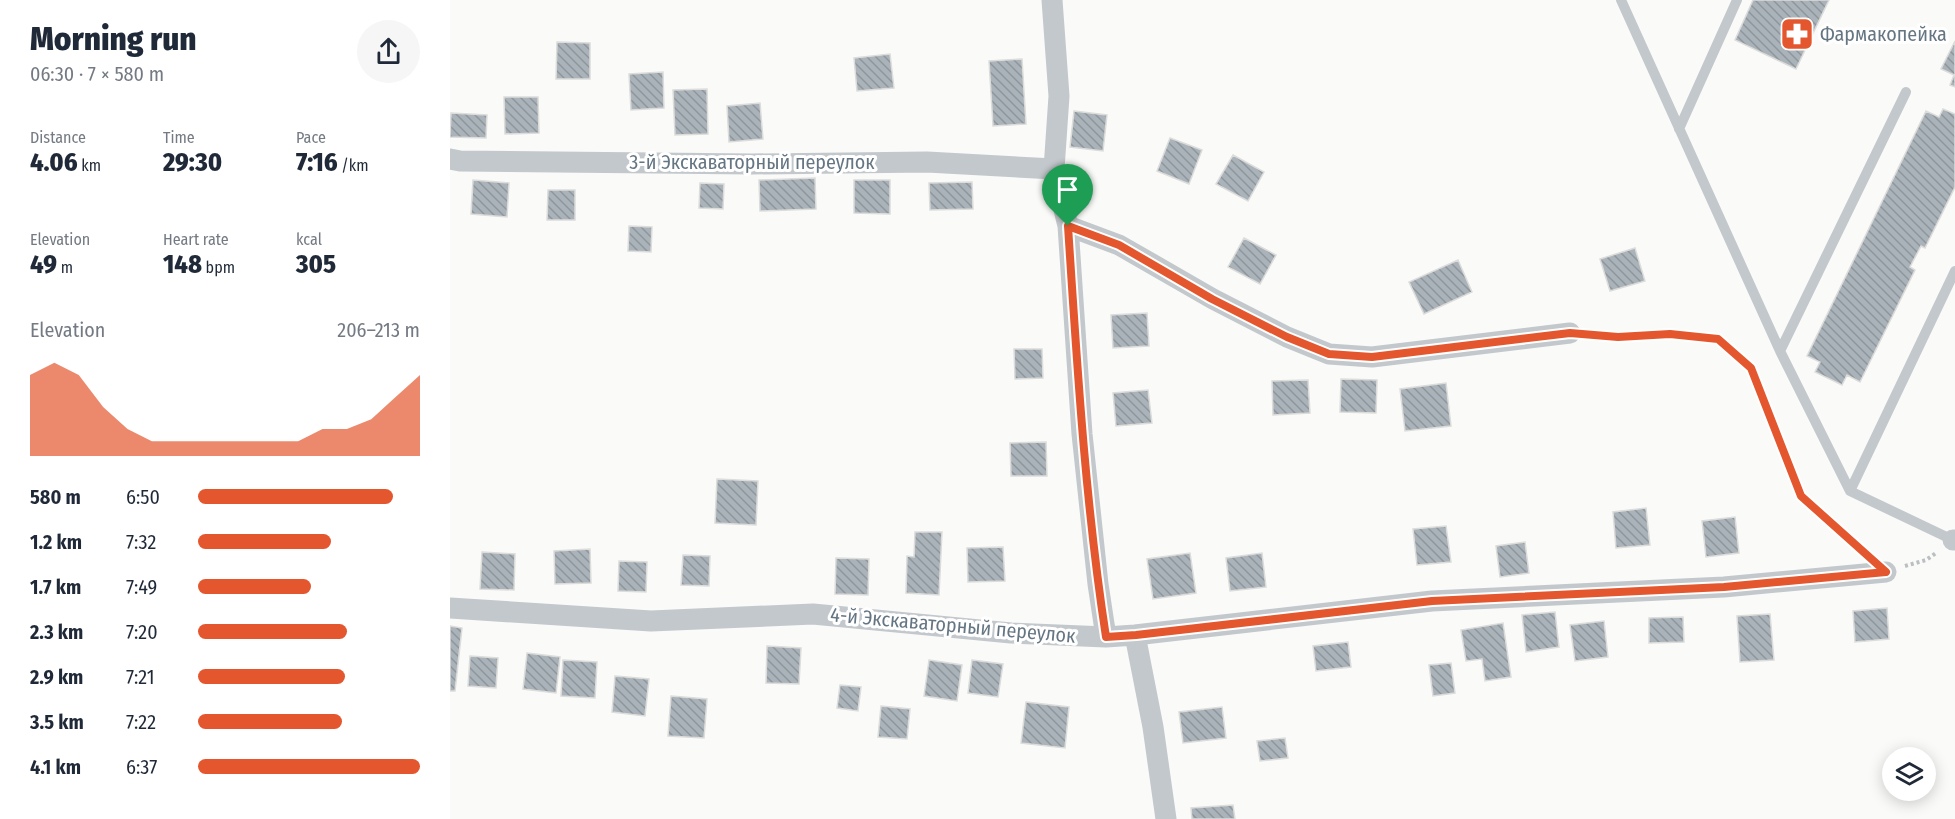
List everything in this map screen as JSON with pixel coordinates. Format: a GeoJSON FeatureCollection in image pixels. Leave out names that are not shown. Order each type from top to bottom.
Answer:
{"type":"FeatureCollection","features":[{"type":"Feature","properties":{"kind":"street"},"geometry":{"type":"LineString","coordinates":[[1052,0],[1059,96],[1054,170],[1068,226],[1082,434],[1106,637]]}},
{"type":"Feature","properties":{"kind":"street","name":"3-й Экскаваторный переулок"},"geometry":{"type":"LineString","coordinates":[[450,159],[460,161],[752,164],[927,162],[1054,170]]}},
{"type":"Feature","properties":{"kind":"street"},"geometry":{"type":"LineString","coordinates":[[1068,226],[1119,245],[1212,299],[1287,337],[1329,354],[1372,357],[1570,333]]}},
{"type":"Feature","properties":{"kind":"street","name":"4-й Экскаваторный переулок"},"geometry":{"type":"LineString","coordinates":[[450,608],[651,621],[813,614],[1011,633],[1106,637],[1432,601],[1724,587],[1886,572]]}},
{"type":"Feature","properties":{"kind":"street"},"geometry":{"type":"LineString","coordinates":[[1136,635],[1153,727],[1166,819]]}},
{"type":"Feature","properties":{"kind":"lane"},"geometry":{"type":"LineString","coordinates":[[1621,0],[1780,351],[1850,490],[1954,539]]}},
{"type":"Feature","properties":{"kind":"lane"},"geometry":{"type":"LineString","coordinates":[[1679,129],[1737,0]]}},
{"type":"Feature","properties":{"kind":"lane"},"geometry":{"type":"LineString","coordinates":[[1780,351],[1906,92]]}},
{"type":"Feature","properties":{"kind":"lane"},"geometry":{"type":"LineString","coordinates":[[1850,490],[1955,271]]}},
{"type":"Feature","properties":{"kind":"path"},"geometry":{"type":"LineString","coordinates":[[1570,333],[1618,337],[1670,334],[1718,339],[1751,368],[1801,496],[1886,572],[1926,560],[1954,539]]}},
{"type":"Feature","properties":{"kind":"building"},"geometry":{"type":"Polygon","coordinates":[[[1753,0],[1829,0],[1796,69],[1735,40],[1753,0]]]}},
{"type":"Feature","properties":{"kind":"building"},"geometry":{"type":"Polygon","coordinates":[[[1955,41],[1955,87],[1950,85],[1954,75],[1941,69],[1955,41]]]}},
{"type":"Feature","properties":{"kind":"building"},"geometry":{"type":"Polygon","coordinates":[[[557,42],[590,43],[590,79],[556,79],[557,42]]]}},
{"type":"Feature","properties":{"kind":"building"},"geometry":{"type":"Polygon","coordinates":[[[890,54],[894,88],[857,91],[854,58],[890,54]]]}},
{"type":"Feature","properties":{"kind":"building"},"geometry":{"type":"Polygon","coordinates":[[[1022,59],[1026,124],[993,126],[989,61],[1022,59]]]}},
{"type":"Feature","properties":{"kind":"building"},"geometry":{"type":"Polygon","coordinates":[[[663,72],[664,108],[631,110],[629,74],[663,72]]]}},
{"type":"Feature","properties":{"kind":"building"},"geometry":{"type":"Polygon","coordinates":[[[707,89],[708,134],[675,135],[673,90],[707,89]]]}},
{"type":"Feature","properties":{"kind":"building"},"geometry":{"type":"Polygon","coordinates":[[[504,97],[538,97],[539,133],[505,134],[504,97]]]}},
{"type":"Feature","properties":{"kind":"building"},"geometry":{"type":"Polygon","coordinates":[[[760,103],[763,139],[729,142],[727,106],[760,103]]]}},
{"type":"Feature","properties":{"kind":"building"},"geometry":{"type":"Polygon","coordinates":[[[1943,109],[1955,114],[1955,187],[1925,248],[1921,246],[1910,267],[1915,270],[1860,382],[1847,375],[1842,385],[1815,372],[1820,362],[1807,356],[1926,111],[1939,117],[1943,109]]]}},
{"type":"Feature","properties":{"kind":"building"},"geometry":{"type":"Polygon","coordinates":[[[1074,111],[1107,115],[1103,151],[1070,147],[1074,111]]]}},
{"type":"Feature","properties":{"kind":"building"},"geometry":{"type":"Polygon","coordinates":[[[451,113],[487,115],[486,138],[450,137],[451,113]]]}},
{"type":"Feature","properties":{"kind":"building"},"geometry":{"type":"Polygon","coordinates":[[[1170,138],[1202,150],[1189,184],[1157,171],[1170,138]]]}},
{"type":"Feature","properties":{"kind":"building"},"geometry":{"type":"Polygon","coordinates":[[[1233,155],[1264,172],[1248,201],[1216,184],[1233,155]]]}},
{"type":"Feature","properties":{"kind":"building"},"geometry":{"type":"Polygon","coordinates":[[[815,178],[816,209],[760,211],[759,180],[815,178]]]}},
{"type":"Feature","properties":{"kind":"building"},"geometry":{"type":"Polygon","coordinates":[[[473,180],[509,183],[507,217],[471,214],[473,180]]]}},
{"type":"Feature","properties":{"kind":"building"},"geometry":{"type":"Polygon","coordinates":[[[854,180],[890,180],[890,214],[854,213],[854,180]]]}},
{"type":"Feature","properties":{"kind":"building"},"geometry":{"type":"Polygon","coordinates":[[[972,182],[973,209],[930,210],[929,183],[972,182]]]}},
{"type":"Feature","properties":{"kind":"building"},"geometry":{"type":"Polygon","coordinates":[[[700,183],[724,184],[723,209],[699,208],[700,183]]]}},
{"type":"Feature","properties":{"kind":"building"},"geometry":{"type":"Polygon","coordinates":[[[548,190],[575,190],[575,220],[547,220],[548,190]]]}},
{"type":"Feature","properties":{"kind":"building"},"geometry":{"type":"Polygon","coordinates":[[[629,226],[652,227],[651,252],[628,251],[629,226]]]}},
{"type":"Feature","properties":{"kind":"building"},"geometry":{"type":"Polygon","coordinates":[[[1244,238],[1276,255],[1260,284],[1228,267],[1244,238]]]}},
{"type":"Feature","properties":{"kind":"building"},"geometry":{"type":"Polygon","coordinates":[[[1635,248],[1645,281],[1610,291],[1600,259],[1635,248]]]}},
{"type":"Feature","properties":{"kind":"building"},"geometry":{"type":"Polygon","coordinates":[[[1458,260],[1472,292],[1424,314],[1409,282],[1458,260]]]}},
{"type":"Feature","properties":{"kind":"building"},"geometry":{"type":"Polygon","coordinates":[[[1147,313],[1149,346],[1113,348],[1111,315],[1147,313]]]}},
{"type":"Feature","properties":{"kind":"building"},"geometry":{"type":"Polygon","coordinates":[[[1014,349],[1042,349],[1043,378],[1015,379],[1014,349]]]}},
{"type":"Feature","properties":{"kind":"building"},"geometry":{"type":"Polygon","coordinates":[[[1341,379],[1377,380],[1376,413],[1340,412],[1341,379]]]}},
{"type":"Feature","properties":{"kind":"building"},"geometry":{"type":"Polygon","coordinates":[[[1308,380],[1310,413],[1273,415],[1272,381],[1308,380]]]}},
{"type":"Feature","properties":{"kind":"building"},"geometry":{"type":"Polygon","coordinates":[[[1446,383],[1451,426],[1405,431],[1400,389],[1446,383]]]}},
{"type":"Feature","properties":{"kind":"building"},"geometry":{"type":"Polygon","coordinates":[[[1148,390],[1152,423],[1116,426],[1113,393],[1148,390]]]}},
{"type":"Feature","properties":{"kind":"building"},"geometry":{"type":"Polygon","coordinates":[[[1046,442],[1047,476],[1011,476],[1010,443],[1046,442]]]}},
{"type":"Feature","properties":{"kind":"building"},"geometry":{"type":"Polygon","coordinates":[[[717,479],[758,481],[756,525],[715,523],[717,479]]]}},
{"type":"Feature","properties":{"kind":"building"},"geometry":{"type":"Polygon","coordinates":[[[1646,508],[1650,545],[1616,548],[1613,512],[1646,508]]]}},
{"type":"Feature","properties":{"kind":"building"},"geometry":{"type":"Polygon","coordinates":[[[1735,517],[1739,553],[1706,557],[1702,521],[1735,517]]]}},
{"type":"Feature","properties":{"kind":"building"},"geometry":{"type":"Polygon","coordinates":[[[1446,526],[1451,562],[1417,565],[1413,529],[1446,526]]]}},
{"type":"Feature","properties":{"kind":"building"},"geometry":{"type":"Polygon","coordinates":[[[915,532],[942,532],[939,595],[906,593],[907,556],[914,557],[915,532]]]}},
{"type":"Feature","properties":{"kind":"building"},"geometry":{"type":"Polygon","coordinates":[[[1525,542],[1529,573],[1500,577],[1496,546],[1525,542]]]}},
{"type":"Feature","properties":{"kind":"building"},"geometry":{"type":"Polygon","coordinates":[[[1003,547],[1005,581],[968,582],[967,548],[1003,547]]]}},
{"type":"Feature","properties":{"kind":"building"},"geometry":{"type":"Polygon","coordinates":[[[590,549],[591,583],[555,584],[554,551],[590,549]]]}},
{"type":"Feature","properties":{"kind":"building"},"geometry":{"type":"Polygon","coordinates":[[[482,552],[515,554],[514,590],[480,589],[482,552]]]}},
{"type":"Feature","properties":{"kind":"building"},"geometry":{"type":"Polygon","coordinates":[[[1190,553],[1196,593],[1153,599],[1147,559],[1190,553]]]}},
{"type":"Feature","properties":{"kind":"building"},"geometry":{"type":"Polygon","coordinates":[[[1262,553],[1266,587],[1230,591],[1226,558],[1262,553]]]}},
{"type":"Feature","properties":{"kind":"building"},"geometry":{"type":"Polygon","coordinates":[[[683,555],[710,556],[709,586],[681,585],[683,555]]]}},
{"type":"Feature","properties":{"kind":"building"},"geometry":{"type":"Polygon","coordinates":[[[836,558],[869,559],[868,595],[835,594],[836,558]]]}},
{"type":"Feature","properties":{"kind":"building"},"geometry":{"type":"Polygon","coordinates":[[[619,561],[647,562],[646,592],[618,591],[619,561]]]}},
{"type":"Feature","properties":{"kind":"building"},"geometry":{"type":"Polygon","coordinates":[[[1887,608],[1889,639],[1855,642],[1853,611],[1887,608]]]}},
{"type":"Feature","properties":{"kind":"building"},"geometry":{"type":"Polygon","coordinates":[[[1555,612],[1559,647],[1526,652],[1522,615],[1555,612]]]}},
{"type":"Feature","properties":{"kind":"building"},"geometry":{"type":"Polygon","coordinates":[[[1770,614],[1774,660],[1740,662],[1737,616],[1770,614]]]}},
{"type":"Feature","properties":{"kind":"building"},"geometry":{"type":"Polygon","coordinates":[[[1683,617],[1684,642],[1649,643],[1649,618],[1683,617]]]}},
{"type":"Feature","properties":{"kind":"building"},"geometry":{"type":"Polygon","coordinates":[[[1604,621],[1608,657],[1575,661],[1570,625],[1604,621]]]}},
{"type":"Feature","properties":{"kind":"building"},"geometry":{"type":"Polygon","coordinates":[[[1503,623],[1511,677],[1485,681],[1482,659],[1466,661],[1461,630],[1503,623]]]}},
{"type":"Feature","properties":{"kind":"building"},"geometry":{"type":"Polygon","coordinates":[[[450,626],[462,628],[455,691],[450,691],[450,626]]]}},
{"type":"Feature","properties":{"kind":"building"},"geometry":{"type":"Polygon","coordinates":[[[1348,642],[1351,667],[1316,671],[1313,646],[1348,642]]]}},
{"type":"Feature","properties":{"kind":"building"},"geometry":{"type":"Polygon","coordinates":[[[767,646],[801,648],[799,684],[766,683],[767,646]]]}},
{"type":"Feature","properties":{"kind":"building"},"geometry":{"type":"Polygon","coordinates":[[[527,653],[560,657],[556,693],[523,689],[527,653]]]}},
{"type":"Feature","properties":{"kind":"building"},"geometry":{"type":"Polygon","coordinates":[[[470,656],[498,658],[496,688],[468,686],[470,656]]]}},
{"type":"Feature","properties":{"kind":"building"},"geometry":{"type":"Polygon","coordinates":[[[563,660],[597,662],[595,698],[561,696],[563,660]]]}},
{"type":"Feature","properties":{"kind":"building"},"geometry":{"type":"Polygon","coordinates":[[[929,660],[962,665],[957,701],[924,696],[929,660]]]}},
{"type":"Feature","properties":{"kind":"building"},"geometry":{"type":"Polygon","coordinates":[[[972,660],[1003,664],[998,697],[968,693],[972,660]]]}},
{"type":"Feature","properties":{"kind":"building"},"geometry":{"type":"Polygon","coordinates":[[[1451,663],[1455,693],[1433,696],[1429,665],[1451,663]]]}},
{"type":"Feature","properties":{"kind":"building"},"geometry":{"type":"Polygon","coordinates":[[[615,676],[649,679],[645,716],[612,712],[615,676]]]}},
{"type":"Feature","properties":{"kind":"building"},"geometry":{"type":"Polygon","coordinates":[[[840,685],[861,687],[858,711],[837,708],[840,685]]]}},
{"type":"Feature","properties":{"kind":"building"},"geometry":{"type":"Polygon","coordinates":[[[671,696],[707,699],[704,738],[668,736],[671,696]]]}},
{"type":"Feature","properties":{"kind":"building"},"geometry":{"type":"Polygon","coordinates":[[[1026,702],[1069,707],[1065,748],[1021,743],[1026,702]]]}},
{"type":"Feature","properties":{"kind":"building"},"geometry":{"type":"Polygon","coordinates":[[[881,706],[910,709],[907,739],[878,737],[881,706]]]}},
{"type":"Feature","properties":{"kind":"building"},"geometry":{"type":"Polygon","coordinates":[[[1222,707],[1226,738],[1183,743],[1179,712],[1222,707]]]}},
{"type":"Feature","properties":{"kind":"building"},"geometry":{"type":"Polygon","coordinates":[[[1285,738],[1288,758],[1260,761],[1257,741],[1285,738]]]}},
{"type":"Feature","properties":{"kind":"building"},"geometry":{"type":"Polygon","coordinates":[[[1233,805],[1235,819],[1192,819],[1191,808],[1233,805]]]}},
{"type":"Feature","properties":{"kind":"place","name":"Фармакопейка"},"geometry":{"type":"Point","coordinates":[1797,34]}},
{"type":"Feature","properties":{"kind":"route"},"geometry":{"type":"LineString","coordinates":[[1068,226],[1119,245],[1212,299],[1287,337],[1329,354],[1372,357],[1570,333],[1618,337],[1670,334],[1718,339],[1751,368],[1801,496],[1886,572],[1724,587],[1432,601],[1106,637],[1082,434],[1068,226]]}}]}
